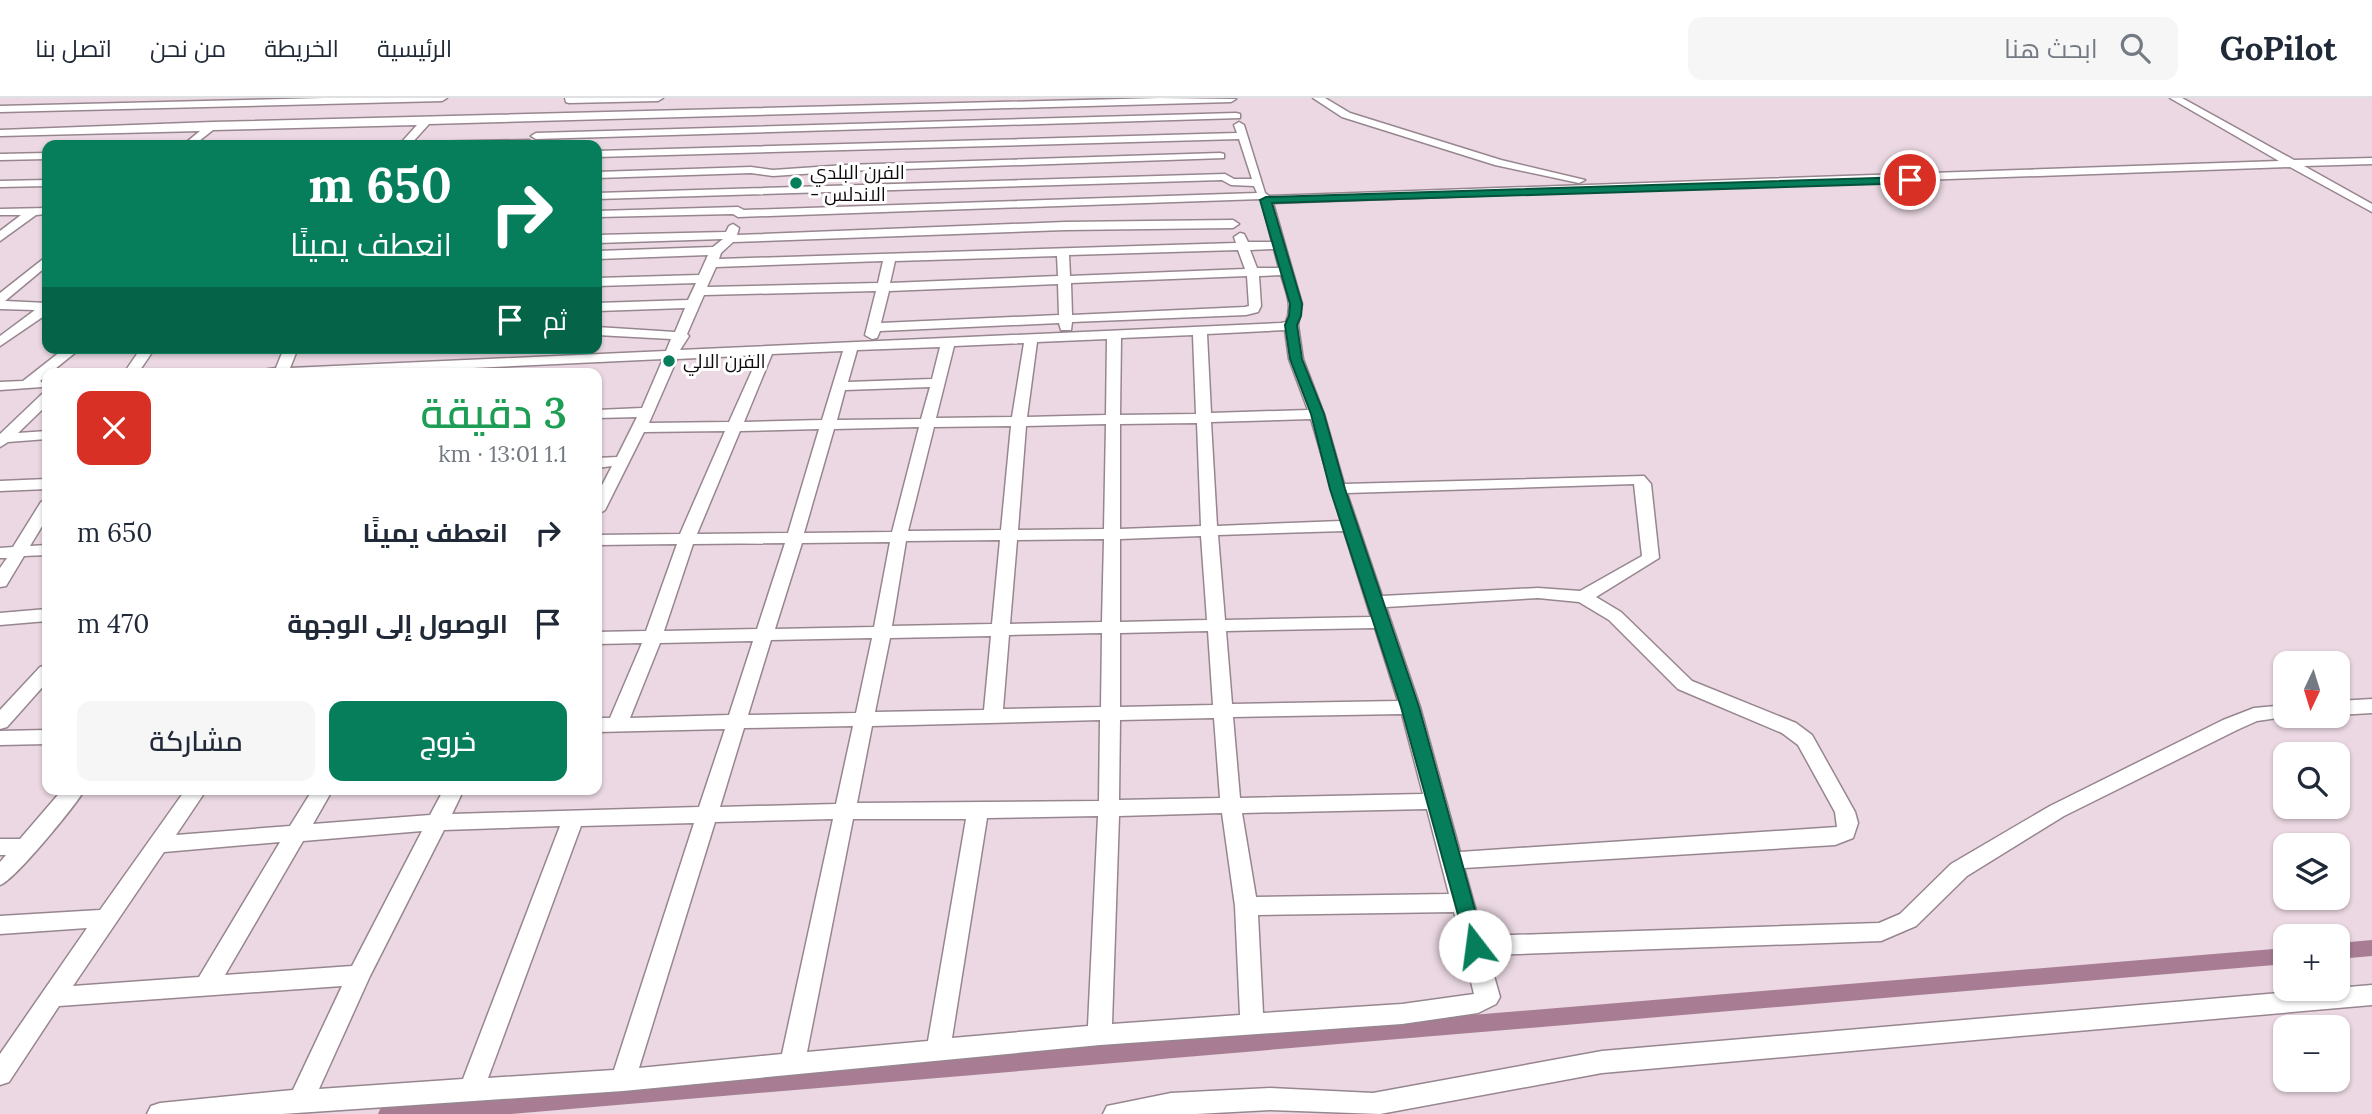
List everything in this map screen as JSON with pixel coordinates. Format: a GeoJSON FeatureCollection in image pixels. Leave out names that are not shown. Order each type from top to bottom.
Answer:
{"type":"FeatureCollection","features":[{"type":"Feature","properties":{"kind":"street"},"geometry":{"type":"LineString","coordinates":[[2,134],[56,98]]}},
{"type":"Feature","properties":{"kind":"street"},"geometry":{"type":"LineString","coordinates":[[407,140],[432,98]]}},
{"type":"Feature","properties":{"kind":"street"},"geometry":{"type":"LineString","coordinates":[[0,109],[244,100],[442,98]]}},
{"type":"Feature","properties":{"kind":"street"},"geometry":{"type":"LineString","coordinates":[[532,140],[571,99],[658,98]]}},
{"type":"Feature","properties":{"kind":"street"},"geometry":{"type":"LineString","coordinates":[[625,174],[646,133],[669,98]]}},
{"type":"Feature","properties":{"kind":"street"},"geometry":{"type":"LineString","coordinates":[[862,110],[864,98]]}},
{"type":"Feature","properties":{"kind":"street"},"geometry":{"type":"LineString","coordinates":[[1318,98],[1346,115],[1499,163],[1606,186]]}},
{"type":"Feature","properties":{"kind":"street"},"geometry":{"type":"LineString","coordinates":[[2175,98],[2372,209]]}},
{"type":"Feature","properties":{"kind":"street"},"geometry":{"type":"LineString","coordinates":[[1202,99],[1225,177],[1231,183],[1258,183]]}},
{"type":"Feature","properties":{"kind":"street"},"geometry":{"type":"LineString","coordinates":[[2,134],[873,110],[1059,101],[1231,99],[1288,271],[1296,304],[1291,325],[1296,359],[1317,414],[1338,489],[1410,707],[1488,996],[1478,1003],[1402,1014],[1101,1035],[623,1080],[301,1101],[160,1114]]}},
{"type":"Feature","properties":{"kind":"street"},"geometry":{"type":"LineString","coordinates":[[194,140],[244,100]]}},
{"type":"Feature","properties":{"kind":"street"},"geometry":{"type":"LineString","coordinates":[[1059,101],[1060,122]]}},
{"type":"Feature","properties":{"kind":"street"},"geometry":{"type":"LineString","coordinates":[[916,126],[918,108]]}},
{"type":"Feature","properties":{"kind":"street"},"geometry":{"type":"LineString","coordinates":[[846,168],[851,146],[873,110]]}},
{"type":"Feature","properties":{"kind":"street"},"geometry":{"type":"LineString","coordinates":[[545,140],[646,133],[1236,116]]}},
{"type":"Feature","properties":{"kind":"street"},"geometry":{"type":"LineString","coordinates":[[1002,184],[1003,124]]}},
{"type":"Feature","properties":{"kind":"street"},"geometry":{"type":"LineString","coordinates":[[602,154],[1242,136]]}},
{"type":"Feature","properties":{"kind":"street"},"geometry":{"type":"LineString","coordinates":[[0,157],[42,156]]}},
{"type":"Feature","properties":{"kind":"street"},"geometry":{"type":"LineString","coordinates":[[602,175],[751,170],[773,173],[1001,162],[1220,156]]}},
{"type":"Feature","properties":{"kind":"street"},"geometry":{"type":"LineString","coordinates":[[602,214],[899,210],[2372,163]]}},
{"type":"Feature","properties":{"kind":"street"},"geometry":{"type":"LineString","coordinates":[[1303,198],[1321,200],[2295,165]]}},
{"type":"Feature","properties":{"kind":"street"},"geometry":{"type":"LineString","coordinates":[[602,500],[647,412],[714,257],[731,237],[742,192],[751,170]]}},
{"type":"Feature","properties":{"kind":"street"},"geometry":{"type":"LineString","coordinates":[[791,190],[797,170]]}},
{"type":"Feature","properties":{"kind":"street"},"geometry":{"type":"LineString","coordinates":[[602,196],[1225,177]]}},
{"type":"Feature","properties":{"kind":"street"},"geometry":{"type":"LineString","coordinates":[[1062,181],[1066,205],[1065,226]]}},
{"type":"Feature","properties":{"kind":"street"},"geometry":{"type":"LineString","coordinates":[[0,184],[42,183]]}},
{"type":"Feature","properties":{"kind":"street"},"geometry":{"type":"LineString","coordinates":[[894,232],[902,187]]}},
{"type":"Feature","properties":{"kind":"street"},"geometry":{"type":"LineString","coordinates":[[874,327],[1253,309],[1253,274],[1246,247],[1226,211],[1227,199]]}},
{"type":"Feature","properties":{"kind":"street"},"geometry":{"type":"LineString","coordinates":[[0,212],[41,211]]}},
{"type":"Feature","properties":{"kind":"street"},"geometry":{"type":"LineString","coordinates":[[0,237],[41,211]]}},
{"type":"Feature","properties":{"kind":"street"},"geometry":{"type":"LineString","coordinates":[[602,239],[1233,224]]}},
{"type":"Feature","properties":{"kind":"street"},"geometry":{"type":"LineString","coordinates":[[1017,253],[1019,229]]}},
{"type":"Feature","properties":{"kind":"street"},"geometry":{"type":"LineString","coordinates":[[958,256],[962,230]]}},
{"type":"Feature","properties":{"kind":"street"},"geometry":{"type":"LineString","coordinates":[[602,255],[890,258],[1280,245]]}},
{"type":"Feature","properties":{"kind":"street"},"geometry":{"type":"LineString","coordinates":[[1063,251],[1067,338]]}},
{"type":"Feature","properties":{"kind":"street"},"geometry":{"type":"LineString","coordinates":[[623,1080],[765,634],[840,386],[874,327],[890,258]]}},
{"type":"Feature","properties":{"kind":"street"},"geometry":{"type":"LineString","coordinates":[[0,299],[42,264]]}},
{"type":"Feature","properties":{"kind":"street"},"geometry":{"type":"LineString","coordinates":[[602,282],[883,287],[1288,271]]}},
{"type":"Feature","properties":{"kind":"street"},"geometry":{"type":"LineString","coordinates":[[28,276],[42,276]]}},
{"type":"Feature","properties":{"kind":"street"},"geometry":{"type":"LineString","coordinates":[[602,307],[694,304]]}},
{"type":"Feature","properties":{"kind":"street"},"geometry":{"type":"LineString","coordinates":[[0,305],[42,307]]}},
{"type":"Feature","properties":{"kind":"street"},"geometry":{"type":"LineString","coordinates":[[0,342],[42,311]]}},
{"type":"Feature","properties":{"kind":"street"},"geometry":{"type":"LineString","coordinates":[[452,368],[861,346],[1200,333],[1291,325]]}},
{"type":"Feature","properties":{"kind":"street"},"geometry":{"type":"LineString","coordinates":[[602,331],[681,336]]}},
{"type":"Feature","properties":{"kind":"street"},"geometry":{"type":"LineString","coordinates":[[1200,333],[1209,530],[1231,807],[1246,906],[1252,1025]]}},
{"type":"Feature","properties":{"kind":"street"},"geometry":{"type":"LineString","coordinates":[[1101,1035],[1109,807],[1114,335]]}},
{"type":"Feature","properties":{"kind":"street"},"geometry":{"type":"LineString","coordinates":[[993,717],[1019,422],[1031,339]]}},
{"type":"Feature","properties":{"kind":"street"},"geometry":{"type":"LineString","coordinates":[[792,1065],[864,720],[899,536],[948,343]]}},
{"type":"Feature","properties":{"kind":"street"},"geometry":{"type":"LineString","coordinates":[[617,725],[653,637],[687,538],[767,351]]}},
{"type":"Feature","properties":{"kind":"street"},"geometry":{"type":"LineString","coordinates":[[48,368],[66,354]]}},
{"type":"Feature","properties":{"kind":"street"},"geometry":{"type":"LineString","coordinates":[[27,384],[42,373]]}},
{"type":"Feature","properties":{"kind":"street"},"geometry":{"type":"LineString","coordinates":[[0,386],[42,383]]}},
{"type":"Feature","properties":{"kind":"street"},"geometry":{"type":"LineString","coordinates":[[840,386],[937,383]]}},
{"type":"Feature","properties":{"kind":"street"},"geometry":{"type":"LineString","coordinates":[[2,440],[42,402]]}},
{"type":"Feature","properties":{"kind":"street"},"geometry":{"type":"LineString","coordinates":[[602,414],[647,412]]}},
{"type":"Feature","properties":{"kind":"street"},"geometry":{"type":"LineString","coordinates":[[639,428],[1317,414]]}},
{"type":"Feature","properties":{"kind":"street"},"geometry":{"type":"LineString","coordinates":[[2,440],[42,436]]}},
{"type":"Feature","properties":{"kind":"street"},"geometry":{"type":"LineString","coordinates":[[602,463],[622,461]]}},
{"type":"Feature","properties":{"kind":"street"},"geometry":{"type":"LineString","coordinates":[[1338,489],[1638,479],[1643,484],[1651,558],[1583,597]]}},
{"type":"Feature","properties":{"kind":"street"},"geometry":{"type":"LineString","coordinates":[[0,486],[42,484]]}},
{"type":"Feature","properties":{"kind":"street"},"geometry":{"type":"LineString","coordinates":[[0,582],[9,553],[42,511]]}},
{"type":"Feature","properties":{"kind":"street"},"geometry":{"type":"LineString","coordinates":[[602,540],[1111,534],[1351,526]]}},
{"type":"Feature","properties":{"kind":"street"},"geometry":{"type":"LineString","coordinates":[[9,553],[42,550]]}},
{"type":"Feature","properties":{"kind":"street"},"geometry":{"type":"LineString","coordinates":[[1376,602],[1538,593],[1583,597],[1615,616],[1685,684],[1789,728],[1805,740],[1845,811],[1848,823],[1846,832],[1835,837],[1450,861]]}},
{"type":"Feature","properties":{"kind":"street"},"geometry":{"type":"LineString","coordinates":[[0,619],[42,615]]}},
{"type":"Feature","properties":{"kind":"street"},"geometry":{"type":"LineString","coordinates":[[602,638],[1382,622]]}},
{"type":"Feature","properties":{"kind":"street"},"geometry":{"type":"LineString","coordinates":[[0,722],[42,676]]}},
{"type":"Feature","properties":{"kind":"street"},"geometry":{"type":"LineString","coordinates":[[2350,707],[2372,706]]}},
{"type":"Feature","properties":{"kind":"street"},"geometry":{"type":"LineString","coordinates":[[602,725],[1410,707]]}},
{"type":"Feature","properties":{"kind":"street"},"geometry":{"type":"LineString","coordinates":[[1475,946],[1881,932],[1908,920],[1959,870],[2057,811],[2230,725],[2254,715],[2273,713]]}},
{"type":"Feature","properties":{"kind":"street"},"geometry":{"type":"LineString","coordinates":[[0,738],[42,737]]}},
{"type":"Feature","properties":{"kind":"street"},"geometry":{"type":"LineString","coordinates":[[0,877],[70,795]]}},
{"type":"Feature","properties":{"kind":"street"},"geometry":{"type":"LineString","coordinates":[[0,1074],[193,795]]}},
{"type":"Feature","properties":{"kind":"street"},"geometry":{"type":"LineString","coordinates":[[207,984],[319,795]]}},
{"type":"Feature","properties":{"kind":"street"},"geometry":{"type":"LineString","coordinates":[[301,1101],[359,975],[451,795]]}},
{"type":"Feature","properties":{"kind":"street"},"geometry":{"type":"LineString","coordinates":[[160,844],[436,822],[845,811],[1231,807],[1435,801]]}},
{"type":"Feature","properties":{"kind":"street"},"geometry":{"type":"LineString","coordinates":[[938,1052],[978,811]]}},
{"type":"Feature","properties":{"kind":"street"},"geometry":{"type":"LineString","coordinates":[[471,1090],[574,818]]}},
{"type":"Feature","properties":{"kind":"street"},"geometry":{"type":"LineString","coordinates":[[0,847],[27,847]]}},
{"type":"Feature","properties":{"kind":"street"},"geometry":{"type":"LineString","coordinates":[[1246,906],[1464,903]]}},
{"type":"Feature","properties":{"kind":"street"},"geometry":{"type":"LineString","coordinates":[[0,925],[106,918]]}},
{"type":"Feature","properties":{"kind":"street"},"geometry":{"type":"LineString","coordinates":[[52,996],[359,975]]}},
{"type":"Feature","properties":{"kind":"street"},"geometry":{"type":"LineString","coordinates":[[1116,1114],[1171,1104],[1270,1099],[1373,1104],[1602,1062],[2372,995]]}},
{"type":"Feature","properties":{"kind":"waterway"},"geometry":{"type":"LineString","coordinates":[[2350,950],[2372,948]]}},
{"type":"Feature","properties":{"kind":"waterway"},"geometry":{"type":"LineString","coordinates":[[389,1114],[2273,957]]}},
{"type":"Feature","properties":{"kind":"place","name":"الفرن البلدي - الاندلس"},"geometry":{"type":"Point","coordinates":[796,183]}},
{"type":"Feature","properties":{"kind":"place","name":"الفرن الالي"},"geometry":{"type":"Point","coordinates":[669,361]}},
{"type":"Feature","properties":{"kind":"route"},"geometry":{"type":"LineString","coordinates":[[1475,946],[1410,707],[1338,489],[1317,414],[1296,359],[1291,325],[1296,304],[1266,200],[1910,180]]}}]}
